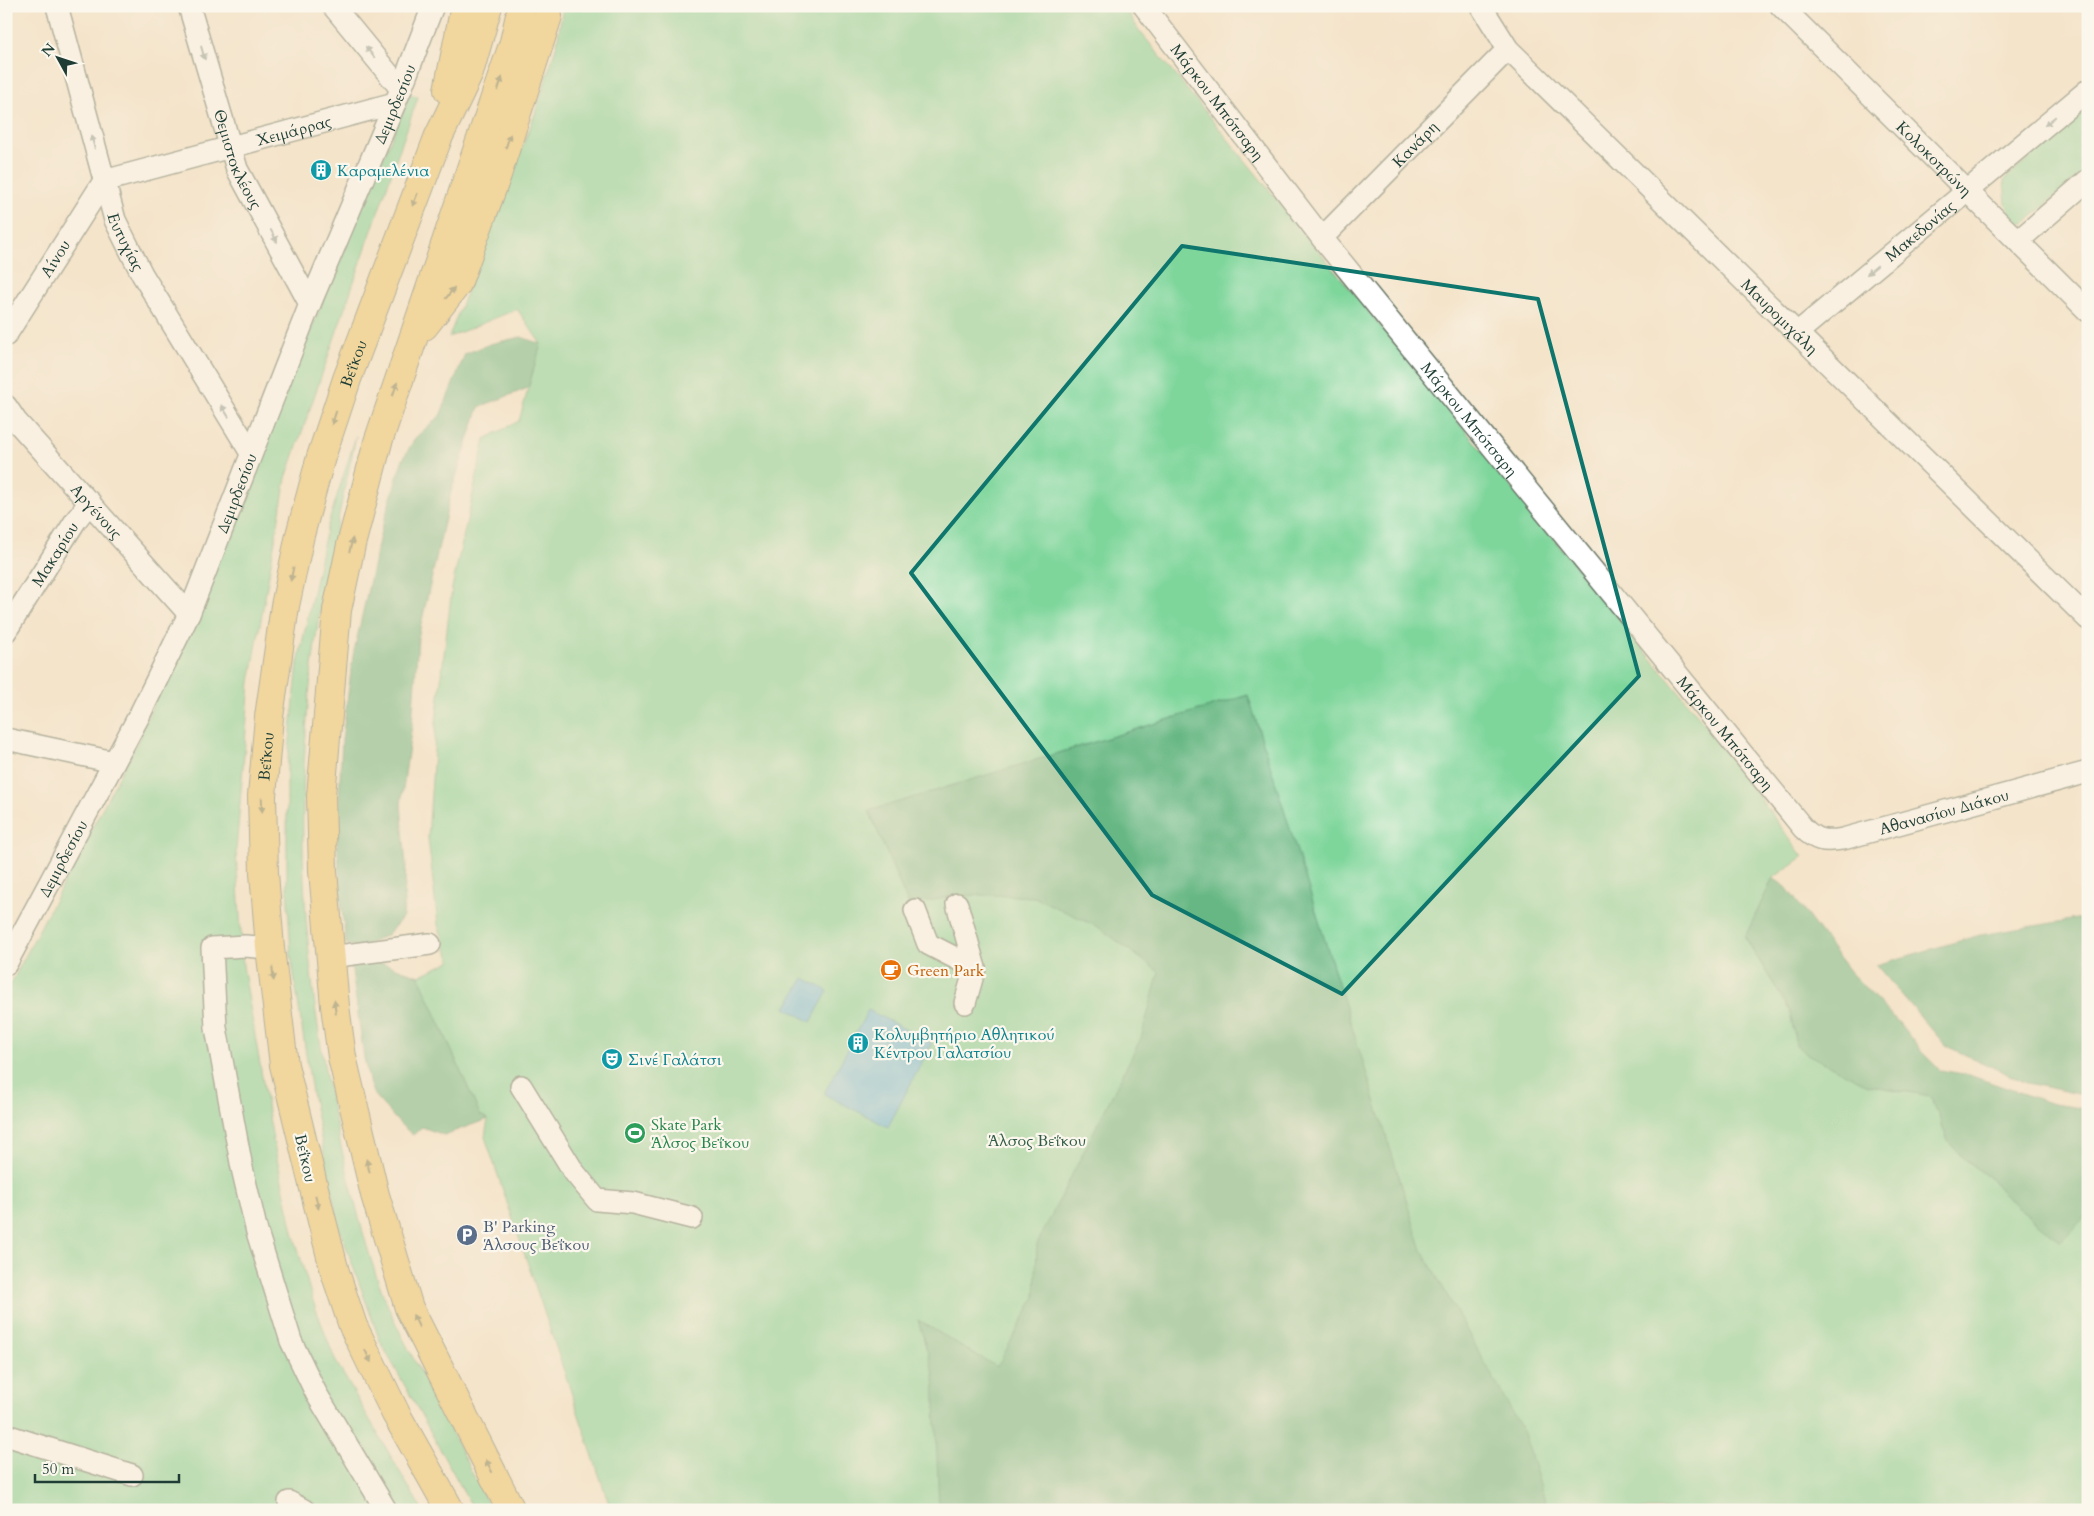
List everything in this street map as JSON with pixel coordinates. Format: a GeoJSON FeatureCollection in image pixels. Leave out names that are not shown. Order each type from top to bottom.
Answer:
{"type":"FeatureCollection","features":[{"type":"Feature","properties":{"kind":"main road"},"geometry":{"type":"LineString","coordinates":[[438,138],[465,6]]}},
{"type":"Feature","properties":{"kind":"main road","name":"Βεΐκου"},"geometry":{"type":"LineString","coordinates":[[450,1510],[396,1414],[362,1344],[335,1272],[284,1065],[270,948],[264,873],[262,796],[269,717],[285,606],[300,535],[324,448],[347,379],[438,138],[469,73],[488,6]]}},
{"type":"Feature","properties":{"kind":"main road"},"geometry":{"type":"LineString","coordinates":[[511,1510],[409,1308],[375,1195],[342,1057],[330,957],[323,871],[321,796],[337,610],[351,546],[378,442],[505,68],[522,6]]}},
{"type":"Feature","properties":{"kind":"main road"},"geometry":{"type":"LineString","coordinates":[[410,345],[457,284],[497,175],[548,16]]}},
{"type":"Feature","properties":{"kind":"street","name":"Ευτυχίας"},"geometry":{"type":"LineString","coordinates":[[57,6],[115,220],[142,274],[251,453]]}},
{"type":"Feature","properties":{"kind":"street","name":"Θεμιστοκλέους"},"geometry":{"type":"LineString","coordinates":[[189,6],[237,169],[310,304]]}},
{"type":"Feature","properties":{"kind":"street"},"geometry":{"type":"LineString","coordinates":[[333,6],[398,96]]}},
{"type":"Feature","properties":{"kind":"street","name":"Δεμιρδεσίου"},"geometry":{"type":"LineString","coordinates":[[6,964],[139,716],[189,614],[310,304],[398,96],[433,6]]}},
{"type":"Feature","properties":{"kind":"street","name":"Μάρκου Μπότσαρη"},"geometry":{"type":"LineString","coordinates":[[1144,6],[1322,238],[1803,828]]}},
{"type":"Feature","properties":{"kind":"street","name":"Μαυρομιχάλη"},"geometry":{"type":"LineString","coordinates":[[1481,6],[1508,49],[2088,619]]}},
{"type":"Feature","properties":{"kind":"street","name":"Κολοκοτρώνη"},"geometry":{"type":"LineString","coordinates":[[1781,6],[2088,311]]}},
{"type":"Feature","properties":{"kind":"street","name":"Κανάρη"},"geometry":{"type":"LineString","coordinates":[[1322,238],[1508,49]]}},
{"type":"Feature","properties":{"kind":"street","name":"Μακεδονίας"},"geometry":{"type":"LineString","coordinates":[[1797,333],[2088,90]]}},
{"type":"Feature","properties":{"kind":"street","name":"Χειμάρρας"},"geometry":{"type":"LineString","coordinates":[[104,181],[230,147],[398,96]]}},
{"type":"Feature","properties":{"kind":"street"},"geometry":{"type":"LineString","coordinates":[[2018,241],[2088,180]]}},
{"type":"Feature","properties":{"kind":"street","name":"Αίνου"},"geometry":{"type":"LineString","coordinates":[[6,335],[104,181]]}},
{"type":"Feature","properties":{"kind":"street","name":"Αργένους"},"geometry":{"type":"LineString","coordinates":[[6,406],[16,421],[189,614]]}},
{"type":"Feature","properties":{"kind":"street","name":"Μακαρίου"},"geometry":{"type":"LineString","coordinates":[[6,631],[76,520],[90,502]]}},
{"type":"Feature","properties":{"kind":"street"},"geometry":{"type":"LineString","coordinates":[[6,739],[114,762]]}},
{"type":"Feature","properties":{"kind":"street","name":"Αθανασίου Διάκου"},"geometry":{"type":"LineString","coordinates":[[1803,828],[1812,837],[1821,840],[1842,839],[2088,772]]}},
{"type":"Feature","properties":{"kind":"street"},"geometry":{"type":"LineString","coordinates":[[957,904],[975,968],[965,1003]]}},
{"type":"Feature","properties":{"kind":"street"},"geometry":{"type":"LineString","coordinates":[[915,910],[928,944],[975,968]]}},
{"type":"Feature","properties":{"kind":"street"},"geometry":{"type":"LineString","coordinates":[[330,957],[430,944]]}},
{"type":"Feature","properties":{"kind":"street"},"geometry":{"type":"LineString","coordinates":[[270,948],[245,946],[212,948],[216,1028],[242,1168],[257,1232],[291,1341],[316,1393],[386,1510]]}},
{"type":"Feature","properties":{"kind":"street"},"geometry":{"type":"LineString","coordinates":[[521,1086],[574,1172],[598,1200],[633,1203],[692,1218]]}},
{"type":"Feature","properties":{"kind":"street"},"geometry":{"type":"LineString","coordinates":[[6,1435],[132,1475]]}},
{"type":"Feature","properties":{"kind":"highlighted area"},"geometry":{"type":"Polygon","coordinates":[[[1182,246],[1538,299],[1639,676],[1342,994],[1152,895],[911,573],[1182,246]]]}},
{"type":"Feature","properties":{"kind":"green space","name":"Άλσος Βεΐκου"},"geometry":{"type":"Polygon","coordinates":[[[563,6],[1125,6],[1138,29],[1708,728],[1803,857],[1773,878],[1745,937],[1790,1011],[1796,1046],[1867,1084],[1931,1096],[1948,1141],[1965,1160],[1990,1178],[2015,1206],[2061,1240],[2088,1214],[2088,1510],[611,1510],[485,1137],[488,1119],[480,1115],[419,976],[451,961],[438,925],[428,838],[436,722],[452,588],[485,439],[519,421],[541,344],[517,309],[449,337],[534,117],[557,44],[563,6]]]}},
{"type":"Feature","properties":{"kind":"green space"},"geometry":{"type":"Polygon","coordinates":[[[410,94],[418,97],[286,478],[250,682],[236,851],[243,966],[273,1140],[294,1236],[313,1301],[335,1360],[422,1510],[6,1510],[6,993],[139,738],[410,94]]]}},
{"type":"Feature","properties":{"kind":"green space"},"geometry":{"type":"Polygon","coordinates":[[[2088,109],[2088,168],[2025,223],[2014,223],[2006,204],[2004,180],[2088,109]]]}},
{"type":"Feature","properties":{"kind":"green space"},"geometry":{"type":"Polygon","coordinates":[[[521,337],[541,344],[528,388],[479,407],[451,492],[418,638],[412,724],[401,804],[406,866],[403,917],[387,935],[360,948],[346,944],[337,837],[342,740],[353,656],[381,531],[402,461],[415,438],[440,416],[465,354],[490,344],[521,337]]]}},
{"type":"Feature","properties":{"kind":"green space"},"geometry":{"type":"Polygon","coordinates":[[[356,436],[320,609],[306,730],[303,857],[312,984],[333,1109],[358,1216],[376,1275],[397,1326],[491,1510],[474,1510],[380,1341],[339,1227],[312,1093],[291,956],[287,883],[287,768],[298,663],[326,531],[356,436]]]}},
{"type":"Feature","properties":{"kind":"green space"},"geometry":{"type":"Polygon","coordinates":[[[1248,695],[1422,1250],[1524,1433],[1548,1510],[939,1510],[934,1374],[918,1320],[997,1367],[1035,1297],[1037,1244],[1141,1038],[1159,972],[1098,927],[1034,897],[958,896],[908,904],[869,811],[1248,695]]]}},
{"type":"Feature","properties":{"kind":"green space"},"geometry":{"type":"Polygon","coordinates":[[[1773,878],[1786,887],[1849,971],[1900,1024],[1920,1050],[1940,1070],[1969,1075],[2053,1104],[2088,1109],[2088,1214],[2061,1241],[2015,1206],[1990,1178],[1965,1160],[1948,1141],[1931,1096],[1867,1085],[1809,1055],[1796,1046],[1790,1011],[1745,937],[1773,878]]]}},
{"type":"Feature","properties":{"kind":"green space"},"geometry":{"type":"Polygon","coordinates":[[[2088,917],[2088,1096],[2027,1083],[1946,1046],[1876,965],[1980,935],[2088,917]]]}},
{"type":"Feature","properties":{"kind":"green space"},"geometry":{"type":"Polygon","coordinates":[[[363,961],[385,964],[419,976],[480,1115],[488,1119],[444,1135],[422,1127],[413,1135],[400,1124],[374,1095],[364,1058],[351,963],[363,961]]]}},
{"type":"Feature","properties":{"kind":"water"},"geometry":{"type":"Polygon","coordinates":[[[804,978],[828,991],[811,1022],[786,1008],[804,978]]]}},
{"type":"Feature","properties":{"kind":"water"},"geometry":{"type":"Polygon","coordinates":[[[868,1010],[932,1043],[888,1127],[824,1094],[868,1010]]]}},
{"type":"Feature","properties":{"kind":"place","name":"Καραμελένια"},"geometry":{"type":"Point","coordinates":[321,170]}},
{"type":"Feature","properties":{"kind":"place","name":"Green Park"},"geometry":{"type":"Point","coordinates":[891,970]}},
{"type":"Feature","properties":{"kind":"place","name":"Κολυμβητήριο Αθλητικού Κέντρου Γαλατσίου"},"geometry":{"type":"Point","coordinates":[858,1043]}},
{"type":"Feature","properties":{"kind":"place","name":"Σινέ Γαλάτσι"},"geometry":{"type":"Point","coordinates":[612,1059]}},
{"type":"Feature","properties":{"kind":"place","name":"Skate Park Άλσος Βεΐκου"},"geometry":{"type":"Point","coordinates":[635,1133]}},
{"type":"Feature","properties":{"kind":"place","name":"Β' Parking Άλσους Βεΐκου"},"geometry":{"type":"Point","coordinates":[467,1235]}}]}
